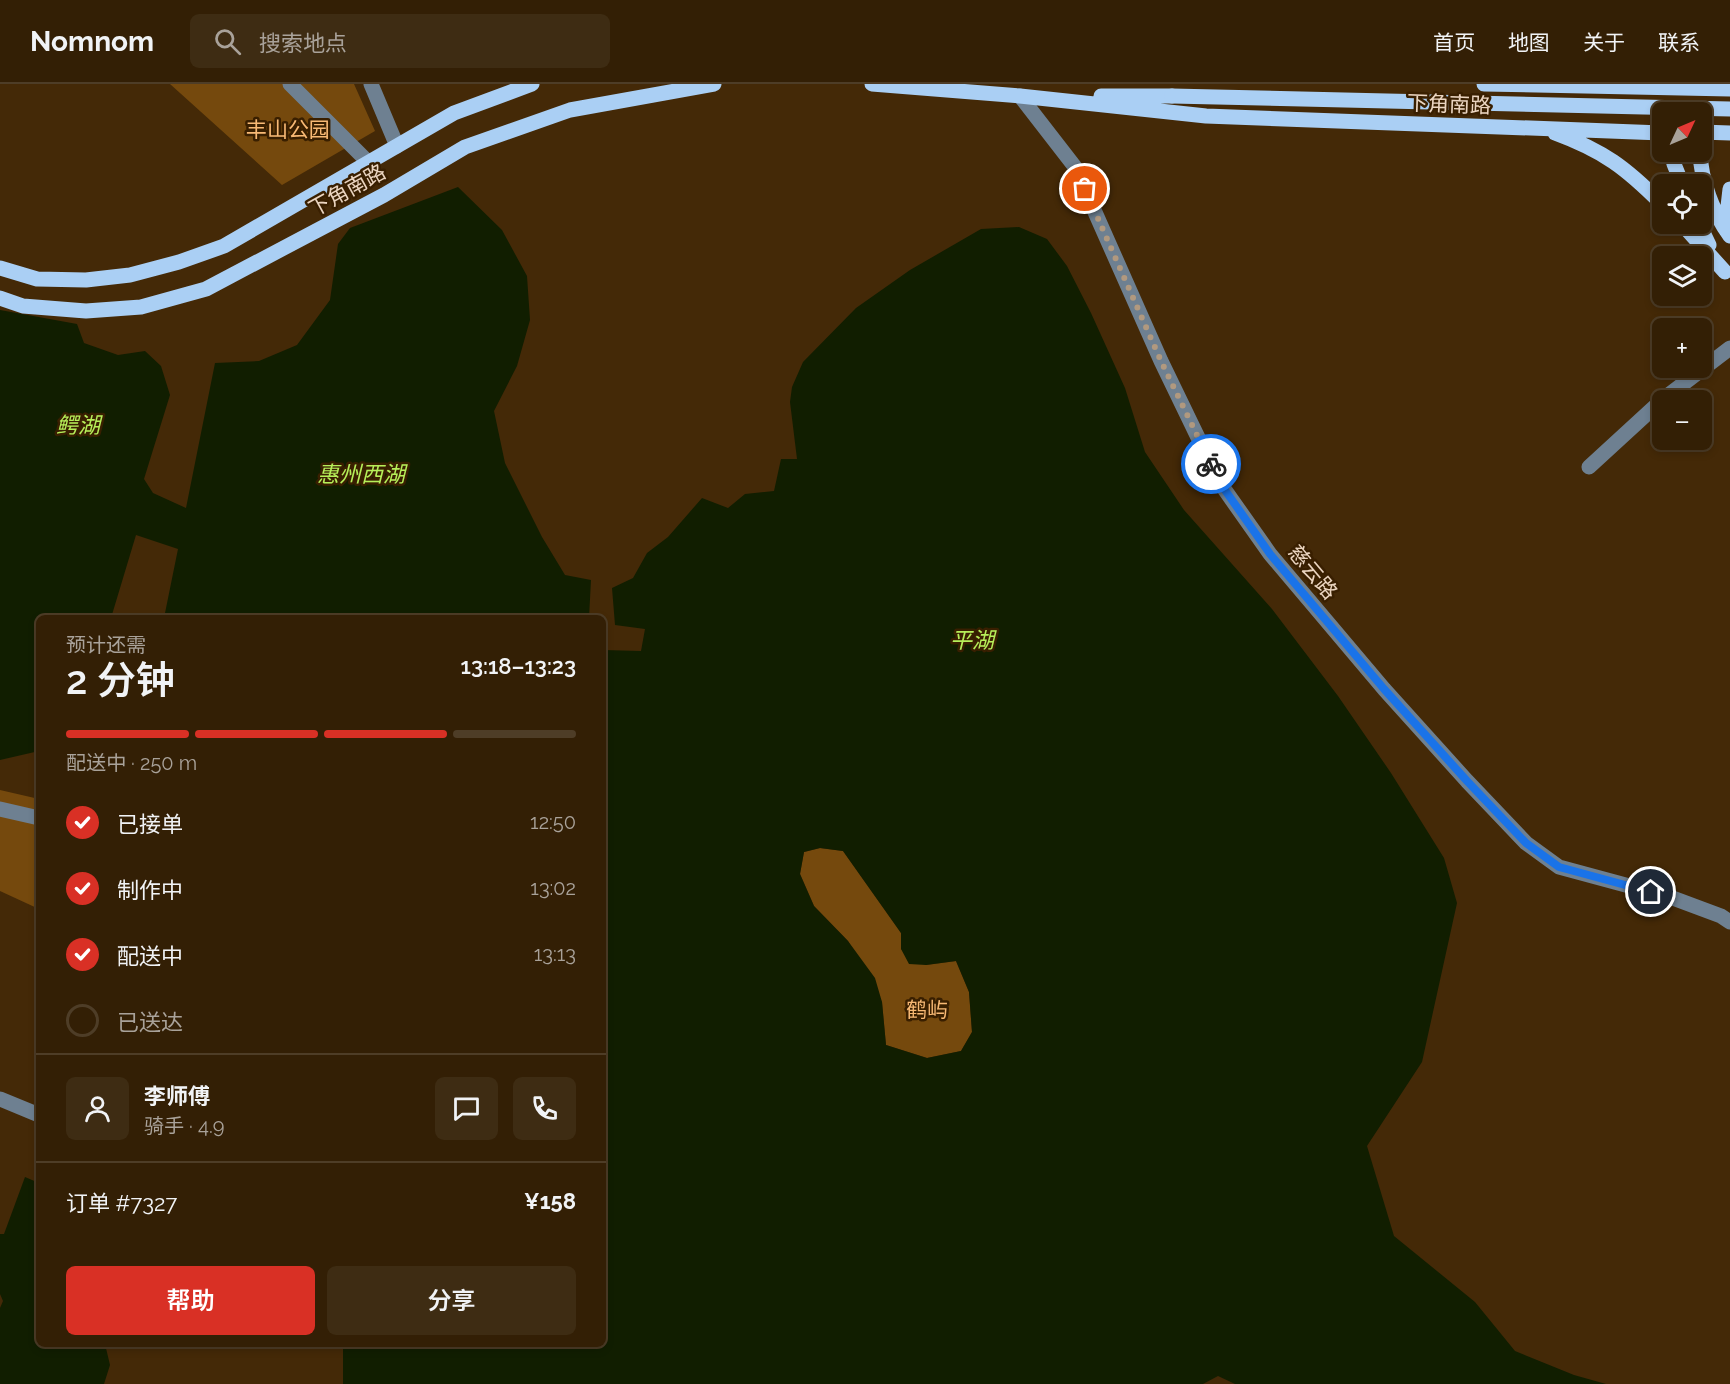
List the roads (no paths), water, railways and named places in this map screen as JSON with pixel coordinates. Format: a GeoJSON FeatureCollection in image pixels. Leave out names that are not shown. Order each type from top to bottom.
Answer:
{"type":"FeatureCollection","features":[{"type":"Feature","properties":{"kind":"main road","name":"下角南路"},"geometry":{"type":"LineString","coordinates":[[0,268],[38,279],[87,280],[130,275],[179,262],[224,246],[454,113],[532,84]]}},
{"type":"Feature","properties":{"kind":"main road","name":"下角南路"},"geometry":{"type":"LineString","coordinates":[[0,298],[23,306],[86,311],[141,307],[206,289],[384,195],[465,147],[570,110],[714,84]]}},
{"type":"Feature","properties":{"kind":"main road","name":"下角南路"},"geometry":{"type":"LineString","coordinates":[[872,84],[1020,96],[1206,116],[1652,133]]}},
{"type":"Feature","properties":{"kind":"main road"},"geometry":{"type":"LineString","coordinates":[[1484,84],[1730,89]]}},
{"type":"Feature","properties":{"kind":"main road"},"geometry":{"type":"LineString","coordinates":[[1674,102],[1679,84]]}},
{"type":"Feature","properties":{"kind":"main road"},"geometry":{"type":"LineString","coordinates":[[1689,84],[1694,102]]}},
{"type":"Feature","properties":{"kind":"main road","name":"下角南路"},"geometry":{"type":"LineString","coordinates":[[1020,96],[1172,96],[1730,109]]}},
{"type":"Feature","properties":{"kind":"main road"},"geometry":{"type":"LineString","coordinates":[[1541,128],[1589,146],[1612,159],[1632,174],[1652,194]]}},
{"type":"Feature","properties":{"kind":"main road"},"geometry":{"type":"LineString","coordinates":[[1712,132],[1730,133]]}},
{"type":"Feature","properties":{"kind":"main road"},"geometry":{"type":"LineString","coordinates":[[1702,162],[1707,189],[1715,212],[1730,236]]}},
{"type":"Feature","properties":{"kind":"main road"},"geometry":{"type":"LineString","coordinates":[[1730,189],[1727,215],[1730,228]]}},
{"type":"Feature","properties":{"kind":"main road"},"geometry":{"type":"LineString","coordinates":[[1691,234],[1727,275]]}},
{"type":"Feature","properties":{"kind":"main road"},"geometry":{"type":"LineString","coordinates":[[1704,234],[1727,275]]}},
{"type":"Feature","properties":{"kind":"street"},"geometry":{"type":"LineString","coordinates":[[290,84],[369,163]]}},
{"type":"Feature","properties":{"kind":"street"},"geometry":{"type":"LineString","coordinates":[[371,84],[397,146]]}},
{"type":"Feature","properties":{"kind":"street","name":"慈云路"},"geometry":{"type":"LineString","coordinates":[[1020,96],[1075,167],[1161,361],[1220,483],[1270,554],[1384,689],[1526,843],[1559,867],[1670,897],[1730,922]]}},
{"type":"Feature","properties":{"kind":"street"},"geometry":{"type":"LineString","coordinates":[[1589,467],[1662,400],[1730,348]]}},
{"type":"Feature","properties":{"kind":"street"},"geometry":{"type":"LineString","coordinates":[[0,809],[36,817]]}},
{"type":"Feature","properties":{"kind":"street"},"geometry":{"type":"LineString","coordinates":[[0,1099],[36,1114]]}},
{"type":"Feature","properties":{"kind":"water","name":"惠州西湖"},"geometry":{"type":"Polygon","coordinates":[[[458,187],[502,230],[527,276],[530,320],[517,366],[494,411],[505,463],[542,537],[565,575],[591,580],[589,615],[165,615],[178,549],[136,535],[112,615],[36,615],[36,752],[0,760],[0,310],[77,324],[84,343],[118,355],[145,351],[161,366],[170,395],[144,479],[153,493],[186,508],[215,363],[259,361],[297,345],[330,300],[338,244],[350,228],[458,187]]]}},
{"type":"Feature","properties":{"kind":"water","name":"平湖"},"geometry":{"type":"Polygon","coordinates":[[[1019,227],[1047,239],[1067,266],[1091,313],[1125,388],[1145,452],[1184,510],[1272,609],[1338,696],[1391,773],[1444,858],[1457,903],[1422,1062],[1367,1146],[1394,1236],[1475,1302],[1515,1351],[1574,1375],[1606,1384],[1235,1384],[1218,1376],[1203,1384],[343,1384],[343,1347],[606,1347],[606,650],[641,651],[645,629],[615,625],[612,588],[633,578],[647,553],[668,537],[702,498],[728,508],[745,494],[774,491],[781,459],[797,459],[790,402],[792,387],[803,362],[856,308],[910,270],[981,229],[1019,227]],[[820,848],[804,852],[800,874],[814,906],[848,941],[875,978],[882,1002],[886,1045],[927,1058],[961,1051],[972,1032],[969,992],[956,961],[926,965],[909,964],[901,949],[901,933],[843,851],[820,848]]]}},
{"type":"Feature","properties":{"kind":"water"},"geometry":{"type":"Polygon","coordinates":[[[25,1177],[36,1182],[36,1347],[106,1347],[110,1365],[104,1384],[0,1384],[0,1308],[3,1301],[0,1294],[0,1234],[4,1234],[25,1177]]]}},
{"type":"Feature","properties":{"kind":"park label","name":"丰山公园"},"geometry":{"type":"Point","coordinates":[288,129]}},
{"type":"Feature","properties":{"kind":"park label","name":"鹤屿"},"geometry":{"type":"Point","coordinates":[927,1009]}},
{"type":"Feature","properties":{"kind":"water label","name":"鳄湖"},"geometry":{"type":"Point","coordinates":[78,425]}}]}
